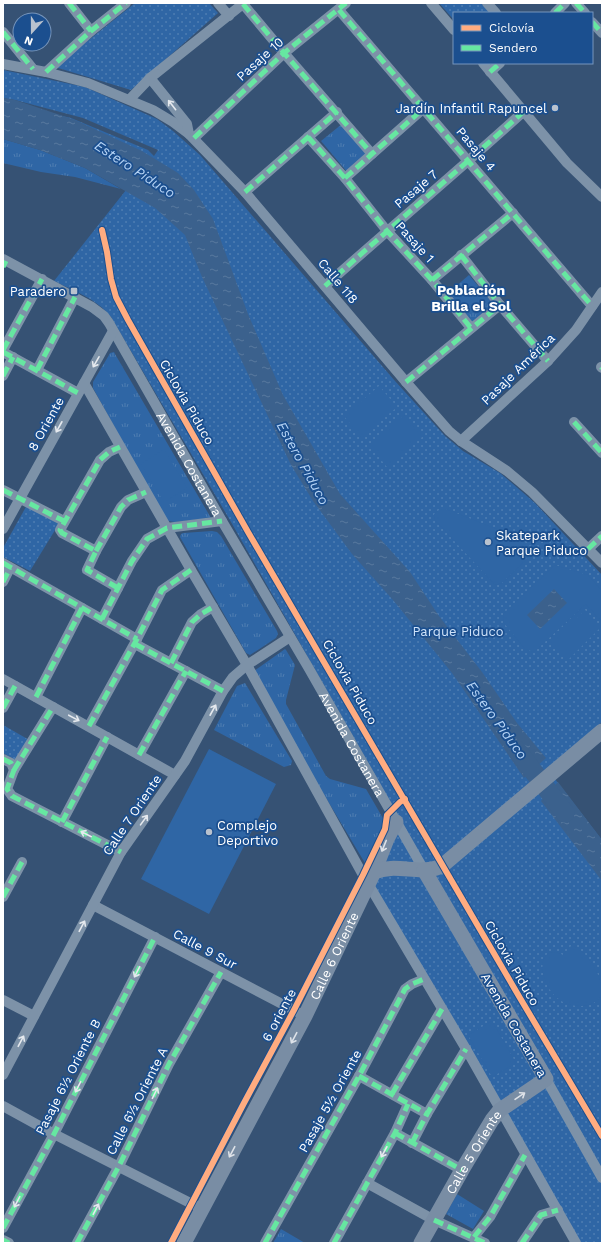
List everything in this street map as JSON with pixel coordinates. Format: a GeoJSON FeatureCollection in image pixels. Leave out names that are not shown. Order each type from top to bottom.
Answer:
{"type":"FeatureCollection","features":[{"type":"Feature","properties":{"kind":"main road"},"geometry":{"type":"LineString","coordinates":[[371,878],[388,867],[424,870],[436,869],[450,860],[602,731]]}},
{"type":"Feature","properties":{"kind":"main road","name":"Calle 6 Oriente"},"geometry":{"type":"LineString","coordinates":[[184,1243],[305,1016],[396,822]]}},
{"type":"Feature","properties":{"kind":"main road","name":"Avenida Costanera"},"geometry":{"type":"LineString","coordinates":[[424,870],[546,1079]]}},
{"type":"Feature","properties":{"kind":"main road","name":"Calle 5 Oriente"},"geometry":{"type":"LineString","coordinates":[[421,1243],[485,1130],[500,1110],[546,1079]]}},
{"type":"Feature","properties":{"kind":"street"},"geometry":{"type":"LineString","coordinates":[[69,3],[91,31]]}},
{"type":"Feature","properties":{"kind":"street"},"geometry":{"type":"LineString","coordinates":[[46,72],[91,31],[126,3]]}},
{"type":"Feature","properties":{"kind":"street"},"geometry":{"type":"LineString","coordinates":[[218,3],[229,16]]}},
{"type":"Feature","properties":{"kind":"street"},"geometry":{"type":"LineString","coordinates":[[431,3],[453,29]]}},
{"type":"Feature","properties":{"kind":"street"},"geometry":{"type":"LineString","coordinates":[[487,3],[495,12]]}},
{"type":"Feature","properties":{"kind":"street"},"geometry":{"type":"LineString","coordinates":[[556,12],[565,3]]}},
{"type":"Feature","properties":{"kind":"street"},"geometry":{"type":"LineString","coordinates":[[576,3],[584,12]]}},
{"type":"Feature","properties":{"kind":"street"},"geometry":{"type":"LineString","coordinates":[[130,100],[150,78],[244,4],[284,53],[337,112],[372,154]]}},
{"type":"Feature","properties":{"kind":"street","name":"Pasaje 10"},"geometry":{"type":"LineString","coordinates":[[192,136],[284,53],[342,6]]}},
{"type":"Feature","properties":{"kind":"street","name":"Pasaje 4"},"geometry":{"type":"LineString","coordinates":[[342,6],[424,108],[592,306]]}},
{"type":"Feature","properties":{"kind":"street"},"geometry":{"type":"LineString","coordinates":[[593,23],[602,33]]}},
{"type":"Feature","properties":{"kind":"street"},"geometry":{"type":"LineString","coordinates":[[3,32],[33,70]]}},
{"type":"Feature","properties":{"kind":"street"},"geometry":{"type":"LineString","coordinates":[[3,64],[46,72],[88,83],[153,110],[192,136]]}},
{"type":"Feature","properties":{"kind":"street"},"geometry":{"type":"LineString","coordinates":[[484,64],[567,163],[602,197]]}},
{"type":"Feature","properties":{"kind":"street"},"geometry":{"type":"LineString","coordinates":[[490,72],[499,64]]}},
{"type":"Feature","properties":{"kind":"street","name":"Calle 118"},"geometry":{"type":"LineString","coordinates":[[150,78],[187,124],[192,136],[245,192],[449,431],[461,441],[507,471],[532,492],[602,564]]}},
{"type":"Feature","properties":{"kind":"street"},"geometry":{"type":"LineString","coordinates":[[344,178],[424,108]]}},
{"type":"Feature","properties":{"kind":"street"},"geometry":{"type":"LineString","coordinates":[[245,192],[337,112]]}},
{"type":"Feature","properties":{"kind":"street","name":"Pasaje 7"},"geometry":{"type":"LineString","coordinates":[[325,286],[523,112]]}},
{"type":"Feature","properties":{"kind":"street","name":"Pasaje 1"},"geometry":{"type":"LineString","coordinates":[[308,137],[387,231],[432,280],[472,328]]}},
{"type":"Feature","properties":{"kind":"street"},"geometry":{"type":"LineString","coordinates":[[432,280],[513,213]]}},
{"type":"Feature","properties":{"kind":"street"},"geometry":{"type":"LineString","coordinates":[[461,255],[500,305],[548,361]]}},
{"type":"Feature","properties":{"kind":"street","name":"Avenida Costanera"},"geometry":{"type":"LineString","coordinates":[[4,262],[42,279],[99,311],[104,316],[424,870]]}},
{"type":"Feature","properties":{"kind":"street"},"geometry":{"type":"LineString","coordinates":[[42,279],[3,351],[78,393]]}},
{"type":"Feature","properties":{"kind":"street","name":"Pasaje América"},"geometry":{"type":"LineString","coordinates":[[461,441],[548,361],[568,339],[602,292]]}},
{"type":"Feature","properties":{"kind":"street"},"geometry":{"type":"LineString","coordinates":[[37,370],[75,298]]}},
{"type":"Feature","properties":{"kind":"street"},"geometry":{"type":"LineString","coordinates":[[406,382],[500,305]]}},
{"type":"Feature","properties":{"kind":"street","name":"8 Oriente"},"geometry":{"type":"LineString","coordinates":[[3,529],[113,331]]}},
{"type":"Feature","properties":{"kind":"street"},"geometry":{"type":"LineString","coordinates":[[3,376],[13,357]]}},
{"type":"Feature","properties":{"kind":"street"},"geometry":{"type":"LineString","coordinates":[[84,383],[191,570],[371,878],[424,979],[466,1049],[576,1243]]}},
{"type":"Feature","properties":{"kind":"street"},"geometry":{"type":"LineString","coordinates":[[574,422],[602,453]]}},
{"type":"Feature","properties":{"kind":"street"},"geometry":{"type":"LineString","coordinates":[[96,551],[62,533],[62,526],[100,460],[109,452],[120,447]]}},
{"type":"Feature","properties":{"kind":"street"},"geometry":{"type":"LineString","coordinates":[[3,490],[20,498],[62,526]]}},
{"type":"Feature","properties":{"kind":"street"},"geometry":{"type":"LineString","coordinates":[[118,588],[87,570],[121,507],[128,500],[146,492]]}},
{"type":"Feature","properties":{"kind":"street"},"geometry":{"type":"LineString","coordinates":[[102,619],[132,561],[147,539],[167,528],[222,521]]}},
{"type":"Feature","properties":{"kind":"street"},"geometry":{"type":"LineString","coordinates":[[588,549],[602,536]]}},
{"type":"Feature","properties":{"kind":"street"},"geometry":{"type":"LineString","coordinates":[[3,582],[6,566],[102,619],[171,663],[223,691]]}},
{"type":"Feature","properties":{"kind":"street"},"geometry":{"type":"LineString","coordinates":[[89,726],[136,641],[162,590],[191,570]]}},
{"type":"Feature","properties":{"kind":"street"},"geometry":{"type":"LineString","coordinates":[[171,663],[192,622],[201,614],[213,607]]}},
{"type":"Feature","properties":{"kind":"street"},"geometry":{"type":"LineString","coordinates":[[36,697],[82,608]]}},
{"type":"Feature","properties":{"kind":"street","name":"Calle 7 Oriente"},"geometry":{"type":"LineString","coordinates":[[3,1075],[121,852],[185,761],[223,691],[233,677],[247,665],[290,637]]}},
{"type":"Feature","properties":{"kind":"street"},"geometry":{"type":"LineString","coordinates":[[139,755],[186,671]]}},
{"type":"Feature","properties":{"kind":"street"},"geometry":{"type":"LineString","coordinates":[[3,679],[176,775]]}},
{"type":"Feature","properties":{"kind":"street"},"geometry":{"type":"LineString","coordinates":[[3,708],[15,686]]}},
{"type":"Feature","properties":{"kind":"street"},"geometry":{"type":"LineString","coordinates":[[53,707],[14,770],[7,789],[12,796],[121,852]]}},
{"type":"Feature","properties":{"kind":"street"},"geometry":{"type":"LineString","coordinates":[[62,822],[107,737]]}},
{"type":"Feature","properties":{"kind":"street"},"geometry":{"type":"LineString","coordinates":[[3,759],[11,763],[14,770]]}},
{"type":"Feature","properties":{"kind":"street"},"geometry":{"type":"LineString","coordinates":[[3,897],[22,862]]}},
{"type":"Feature","properties":{"kind":"street","name":"Calle 9 Sur"},"geometry":{"type":"LineString","coordinates":[[93,905],[305,1016]]}},
{"type":"Feature","properties":{"kind":"street","name":"Pasaje 6½ Oriente B"},"geometry":{"type":"LineString","coordinates":[[3,1228],[54,1134],[156,937]]}},
{"type":"Feature","properties":{"kind":"street","name":"Calle 6½ Oriente A"},"geometry":{"type":"LineString","coordinates":[[77,1243],[119,1166],[169,1064],[221,972]]}},
{"type":"Feature","properties":{"kind":"street","name":"Pasaje 5½ Oriente"},"geometry":{"type":"LineString","coordinates":[[265,1243],[359,1076],[405,989],[424,979]]}},
{"type":"Feature","properties":{"kind":"street"},"geometry":{"type":"LineString","coordinates":[[3,1000],[34,1016]]}},
{"type":"Feature","properties":{"kind":"street"},"geometry":{"type":"LineString","coordinates":[[392,1094],[442,1009]]}},
{"type":"Feature","properties":{"kind":"street"},"geometry":{"type":"LineString","coordinates":[[412,1143],[427,1114],[466,1049]]}},
{"type":"Feature","properties":{"kind":"street"},"geometry":{"type":"LineString","coordinates":[[359,1076],[427,1114]]}},
{"type":"Feature","properties":{"kind":"street","name":"Avenida Costanera"},"geometry":{"type":"LineString","coordinates":[[546,1079],[602,1178]]}},
{"type":"Feature","properties":{"kind":"street"},"geometry":{"type":"LineString","coordinates":[[334,1243],[395,1133],[408,1104]]}},
{"type":"Feature","properties":{"kind":"street"},"geometry":{"type":"LineString","coordinates":[[3,1106],[54,1134],[202,1209]]}},
{"type":"Feature","properties":{"kind":"street"},"geometry":{"type":"LineString","coordinates":[[395,1133],[462,1170]]}},
{"type":"Feature","properties":{"kind":"street"},"geometry":{"type":"LineString","coordinates":[[474,1237],[490,1217],[525,1155]]}},
{"type":"Feature","properties":{"kind":"street"},"geometry":{"type":"LineString","coordinates":[[367,1183],[434,1220],[485,1243]]}},
{"type":"Feature","properties":{"kind":"street"},"geometry":{"type":"LineString","coordinates":[[522,1243],[541,1215],[558,1210]]}},
{"type":"Feature","properties":{"kind":"street"},"geometry":{"type":"LineString","coordinates":[[3,1240],[9,1243]]}},
{"type":"Feature","properties":{"kind":"green space"},"geometry":{"type":"Polygon","coordinates":[[[135,3],[209,3],[218,13],[131,90],[55,67],[135,3]]]}},
{"type":"Feature","properties":{"kind":"green space"},"geometry":{"type":"Polygon","coordinates":[[[439,3],[481,3],[489,12],[453,12],[453,19],[439,3]]]}},
{"type":"Feature","properties":{"kind":"green space","name":"Parque Piduco"},"geometry":{"type":"Polygon","coordinates":[[[3,70],[85,87],[157,119],[173,131],[200,155],[395,381],[445,436],[463,451],[500,473],[535,503],[602,575],[602,722],[548,770],[602,840],[602,1243],[579,1243],[370,884],[399,817],[231,522],[111,317],[92,300],[54,281],[134,180],[3,102],[71,118],[148,150],[154,156],[158,150],[83,118],[3,98],[3,70]]]}},
{"type":"Feature","properties":{"kind":"green space"},"geometry":{"type":"Polygon","coordinates":[[[342,124],[369,156],[348,173],[321,141],[342,124]]]}},
{"type":"Feature","properties":{"kind":"green space"},"geometry":{"type":"Polygon","coordinates":[[[3,139],[40,150],[85,168],[121,189],[75,177],[41,172],[3,163],[3,139]]]}},
{"type":"Feature","properties":{"kind":"green space"},"geometry":{"type":"Polygon","coordinates":[[[469,275],[496,307],[475,325],[448,293],[469,275]]]}},
{"type":"Feature","properties":{"kind":"green space"},"geometry":{"type":"Polygon","coordinates":[[[114,352],[211,518],[175,522],[168,521],[164,517],[93,388],[93,382],[110,353],[114,352]]]}},
{"type":"Feature","properties":{"kind":"green space"},"geometry":{"type":"Polygon","coordinates":[[[379,386],[397,407],[361,437],[344,416],[379,386]]]}},
{"type":"Feature","properties":{"kind":"green space"},"geometry":{"type":"Polygon","coordinates":[[[404,415],[422,437],[387,467],[369,445],[404,415]]]}},
{"type":"Feature","properties":{"kind":"green space"},"geometry":{"type":"Polygon","coordinates":[[[164,449],[187,488],[164,502],[141,464],[164,449]]]}},
{"type":"Feature","properties":{"kind":"green space"},"geometry":{"type":"Polygon","coordinates":[[[27,505],[60,522],[30,571],[3,557],[3,548],[27,505]]]}},
{"type":"Feature","properties":{"kind":"green space","name":"Skatepark Parque Piduco"},"geometry":{"type":"Polygon","coordinates":[[[442,509],[446,509],[517,537],[527,547],[529,552],[526,560],[502,583],[495,585],[435,520],[434,514],[442,509]]]}},
{"type":"Feature","properties":{"kind":"green space"},"geometry":{"type":"Polygon","coordinates":[[[217,532],[221,536],[278,634],[276,638],[250,655],[246,653],[180,537],[183,533],[217,532]]]}},
{"type":"Feature","properties":{"kind":"green space"},"geometry":{"type":"Polygon","coordinates":[[[555,565],[588,575],[602,591],[602,622],[586,604],[534,652],[525,649],[504,623],[503,614],[555,565]]]}},
{"type":"Feature","properties":{"kind":"green space"},"geometry":{"type":"Polygon","coordinates":[[[585,610],[601,627],[568,660],[551,642],[585,610]]]}},
{"type":"Feature","properties":{"kind":"green space"},"geometry":{"type":"Polygon","coordinates":[[[285,649],[295,665],[286,704],[326,776],[330,779],[366,789],[384,820],[384,826],[365,863],[251,673],[285,649]]]}},
{"type":"Feature","properties":{"kind":"green space"},"geometry":{"type":"Polygon","coordinates":[[[245,683],[292,761],[291,765],[284,767],[214,730],[237,686],[245,683]]]}},
{"type":"Feature","properties":{"kind":"green space"},"geometry":{"type":"Polygon","coordinates":[[[3,725],[31,741],[19,762],[3,753],[3,725]]]}},
{"type":"Feature","properties":{"kind":"green space","name":"Complejo Deportivo"},"geometry":{"type":"Polygon","coordinates":[[[209,749],[276,784],[209,914],[141,879],[209,749]]]}},
{"type":"Feature","properties":{"kind":"green space"},"geometry":{"type":"Polygon","coordinates":[[[572,945],[584,954],[594,966],[600,980],[602,995],[596,1002],[587,1005],[581,1006],[567,1004],[556,996],[548,986],[544,975],[543,964],[546,956],[552,952],[563,955],[572,945]]]}},
{"type":"Feature","properties":{"kind":"green space"},"geometry":{"type":"Polygon","coordinates":[[[492,1021],[516,1063],[492,1077],[468,1035],[492,1021]]]}},
{"type":"Feature","properties":{"kind":"green space"},"geometry":{"type":"Polygon","coordinates":[[[457,1194],[484,1211],[473,1229],[446,1214],[457,1194]]]}},
{"type":"Feature","properties":{"kind":"green space"},"geometry":{"type":"Polygon","coordinates":[[[281,1229],[305,1243],[273,1243],[281,1229]]]}},
{"type":"Feature","properties":{"kind":"water"},"geometry":{"type":"Polygon","coordinates":[[[3,98],[15,100],[75,120],[142,151],[178,173],[194,190],[213,219],[248,314],[283,395],[340,494],[410,572],[439,616],[482,672],[517,723],[546,758],[524,778],[452,673],[393,600],[352,554],[313,501],[291,465],[202,277],[185,235],[155,208],[85,168],[40,150],[3,139],[3,98]]]}},
{"type":"Feature","properties":{"kind":"water"},"geometry":{"type":"Polygon","coordinates":[[[554,589],[567,603],[540,629],[527,615],[554,589]]]}},
{"type":"Feature","properties":{"kind":"water"},"geometry":{"type":"Polygon","coordinates":[[[558,782],[602,840],[602,881],[541,801],[558,782]]]}},
{"type":"Feature","properties":{"kind":"waterway","name":"Estero Piduco"},"geometry":{"type":"LineString","coordinates":[[517,750],[565,813]]}},
{"type":"Feature","properties":{"kind":"marked path"},"geometry":{"type":"LineString","coordinates":[[69,3],[91,31]]}},
{"type":"Feature","properties":{"kind":"marked path"},"geometry":{"type":"LineString","coordinates":[[46,72],[91,31],[126,3]]}},
{"type":"Feature","properties":{"kind":"marked path"},"geometry":{"type":"LineString","coordinates":[[194,138],[284,53],[346,3]]}},
{"type":"Feature","properties":{"kind":"marked path"},"geometry":{"type":"LineString","coordinates":[[556,12],[565,3]]}},
{"type":"Feature","properties":{"kind":"marked path"},"geometry":{"type":"LineString","coordinates":[[576,3],[584,12]]}},
{"type":"Feature","properties":{"kind":"marked path"},"geometry":{"type":"LineString","coordinates":[[243,4],[372,154]]}},
{"type":"Feature","properties":{"kind":"marked path"},"geometry":{"type":"LineString","coordinates":[[339,10],[592,306]]}},
{"type":"Feature","properties":{"kind":"marked path"},"geometry":{"type":"LineString","coordinates":[[593,23],[602,33]]}},
{"type":"Feature","properties":{"kind":"marked path"},"geometry":{"type":"LineString","coordinates":[[3,32],[33,69]]}},
{"type":"Feature","properties":{"kind":"marked path"},"geometry":{"type":"LineString","coordinates":[[490,72],[499,64]]}},
{"type":"Feature","properties":{"kind":"marked path"},"geometry":{"type":"LineString","coordinates":[[345,178],[424,108]]}},
{"type":"Feature","properties":{"kind":"marked path"},"geometry":{"type":"LineString","coordinates":[[245,192],[337,112]]}},
{"type":"Feature","properties":{"kind":"marked path"},"geometry":{"type":"LineString","coordinates":[[325,286],[523,112]]}},
{"type":"Feature","properties":{"kind":"marked path"},"geometry":{"type":"LineString","coordinates":[[308,137],[345,178],[387,231],[432,280],[471,328]]}},
{"type":"Feature","properties":{"kind":"marked path"},"geometry":{"type":"LineString","coordinates":[[432,280],[513,213]]}},
{"type":"Feature","properties":{"kind":"marked path"},"geometry":{"type":"LineString","coordinates":[[461,255],[500,305],[548,361]]}},
{"type":"Feature","properties":{"kind":"marked path"},"geometry":{"type":"LineString","coordinates":[[3,267],[6,261]]}},
{"type":"Feature","properties":{"kind":"marked path"},"geometry":{"type":"LineString","coordinates":[[3,350],[42,279]]}},
{"type":"Feature","properties":{"kind":"marked path"},"geometry":{"type":"LineString","coordinates":[[37,370],[75,297]]}},
{"type":"Feature","properties":{"kind":"marked path"},"geometry":{"type":"LineString","coordinates":[[406,382],[500,305]]}},
{"type":"Feature","properties":{"kind":"marked path"},"geometry":{"type":"LineString","coordinates":[[3,352],[78,393]]}},
{"type":"Feature","properties":{"kind":"marked path"},"geometry":{"type":"LineString","coordinates":[[3,376],[13,357]]}},
{"type":"Feature","properties":{"kind":"marked path"},"geometry":{"type":"LineString","coordinates":[[574,422],[602,453]]}},
{"type":"Feature","properties":{"kind":"marked path"},"geometry":{"type":"LineString","coordinates":[[118,588],[87,570],[96,551],[62,533],[60,530],[100,460],[109,452],[120,447]]}},
{"type":"Feature","properties":{"kind":"marked path"},"geometry":{"type":"LineString","coordinates":[[3,490],[64,521]]}},
{"type":"Feature","properties":{"kind":"marked path"},"geometry":{"type":"LineString","coordinates":[[96,551],[121,507],[128,500],[146,492]]}},
{"type":"Feature","properties":{"kind":"marked path"},"geometry":{"type":"LineString","coordinates":[[102,619],[132,561],[147,539],[167,528],[222,521]]}},
{"type":"Feature","properties":{"kind":"marked path"},"geometry":{"type":"LineString","coordinates":[[588,549],[602,536]]}},
{"type":"Feature","properties":{"kind":"marked path"},"geometry":{"type":"LineString","coordinates":[[3,563],[137,639]]}},
{"type":"Feature","properties":{"kind":"marked path"},"geometry":{"type":"LineString","coordinates":[[3,582],[10,568]]}},
{"type":"Feature","properties":{"kind":"marked path"},"geometry":{"type":"LineString","coordinates":[[89,726],[162,590],[191,570]]}},
{"type":"Feature","properties":{"kind":"marked path"},"geometry":{"type":"LineString","coordinates":[[171,663],[192,622],[201,614],[213,607]]}},
{"type":"Feature","properties":{"kind":"marked path"},"geometry":{"type":"LineString","coordinates":[[36,697],[82,608]]}},
{"type":"Feature","properties":{"kind":"marked path"},"geometry":{"type":"LineString","coordinates":[[135,644],[223,691]]}},
{"type":"Feature","properties":{"kind":"marked path"},"geometry":{"type":"LineString","coordinates":[[139,755],[186,671]]}},
{"type":"Feature","properties":{"kind":"marked path"},"geometry":{"type":"LineString","coordinates":[[3,708],[15,686]]}},
{"type":"Feature","properties":{"kind":"marked path"},"geometry":{"type":"LineString","coordinates":[[14,770],[53,707]]}},
{"type":"Feature","properties":{"kind":"marked path"},"geometry":{"type":"LineString","coordinates":[[62,822],[107,737]]}},
{"type":"Feature","properties":{"kind":"marked path"},"geometry":{"type":"LineString","coordinates":[[3,759],[11,763],[14,770],[7,789],[12,796],[121,852]]}},
{"type":"Feature","properties":{"kind":"marked path"},"geometry":{"type":"LineString","coordinates":[[3,897],[22,862]]}},
{"type":"Feature","properties":{"kind":"marked path"},"geometry":{"type":"LineString","coordinates":[[3,1228],[54,1134],[155,937]]}},
{"type":"Feature","properties":{"kind":"marked path"},"geometry":{"type":"LineString","coordinates":[[77,1243],[119,1166],[169,1064],[221,972]]}},
{"type":"Feature","properties":{"kind":"marked path"},"geometry":{"type":"LineString","coordinates":[[265,1243],[359,1076],[405,989],[424,979]]}},
{"type":"Feature","properties":{"kind":"marked path"},"geometry":{"type":"LineString","coordinates":[[392,1094],[442,1009]]}},
{"type":"Feature","properties":{"kind":"marked path"},"geometry":{"type":"LineString","coordinates":[[412,1143],[427,1114],[466,1049]]}},
{"type":"Feature","properties":{"kind":"marked path"},"geometry":{"type":"LineString","coordinates":[[359,1076],[427,1114]]}},
{"type":"Feature","properties":{"kind":"marked path"},"geometry":{"type":"LineString","coordinates":[[334,1243],[395,1133],[408,1104]]}},
{"type":"Feature","properties":{"kind":"marked path"},"geometry":{"type":"LineString","coordinates":[[395,1133],[462,1170]]}},
{"type":"Feature","properties":{"kind":"marked path"},"geometry":{"type":"LineString","coordinates":[[474,1237],[490,1217],[525,1155]]}},
{"type":"Feature","properties":{"kind":"marked path"},"geometry":{"type":"LineString","coordinates":[[522,1243],[541,1215],[558,1210]]}},
{"type":"Feature","properties":{"kind":"marked path"},"geometry":{"type":"LineString","coordinates":[[434,1220],[485,1243]]}},
{"type":"Feature","properties":{"kind":"marked path"},"geometry":{"type":"LineString","coordinates":[[3,1240],[9,1243]]}},
{"type":"Feature","properties":{"kind":"cycle path","name":"Ciclovia Piduco"},"geometry":{"type":"LineString","coordinates":[[102,230],[111,279],[116,297],[128,320],[248,532],[602,1136]]}},
{"type":"Feature","properties":{"kind":"cycle path","name":"6 oriente"},"geometry":{"type":"LineString","coordinates":[[171,1243],[294,1010],[363,875],[385,829],[387,815],[405,799]]}},
{"type":"Feature","properties":{"kind":"place","name":"Jardín Infantil Rapuncel"},"geometry":{"type":"Point","coordinates":[555,108]}},
{"type":"Feature","properties":{"kind":"place","name":"Paradero"},"geometry":{"type":"Point","coordinates":[74,291]}},
{"type":"Feature","properties":{"kind":"place","name":"Skatepark Parque Piduco"},"geometry":{"type":"Point","coordinates":[488,542]}},
{"type":"Feature","properties":{"kind":"place","name":"Complejo Deportivo"},"geometry":{"type":"Point","coordinates":[209,832]}},
{"type":"Feature","properties":{"kind":"district","name":"Población Brilla el Sol"},"geometry":{"type":"Point","coordinates":[471,298]}}]}
